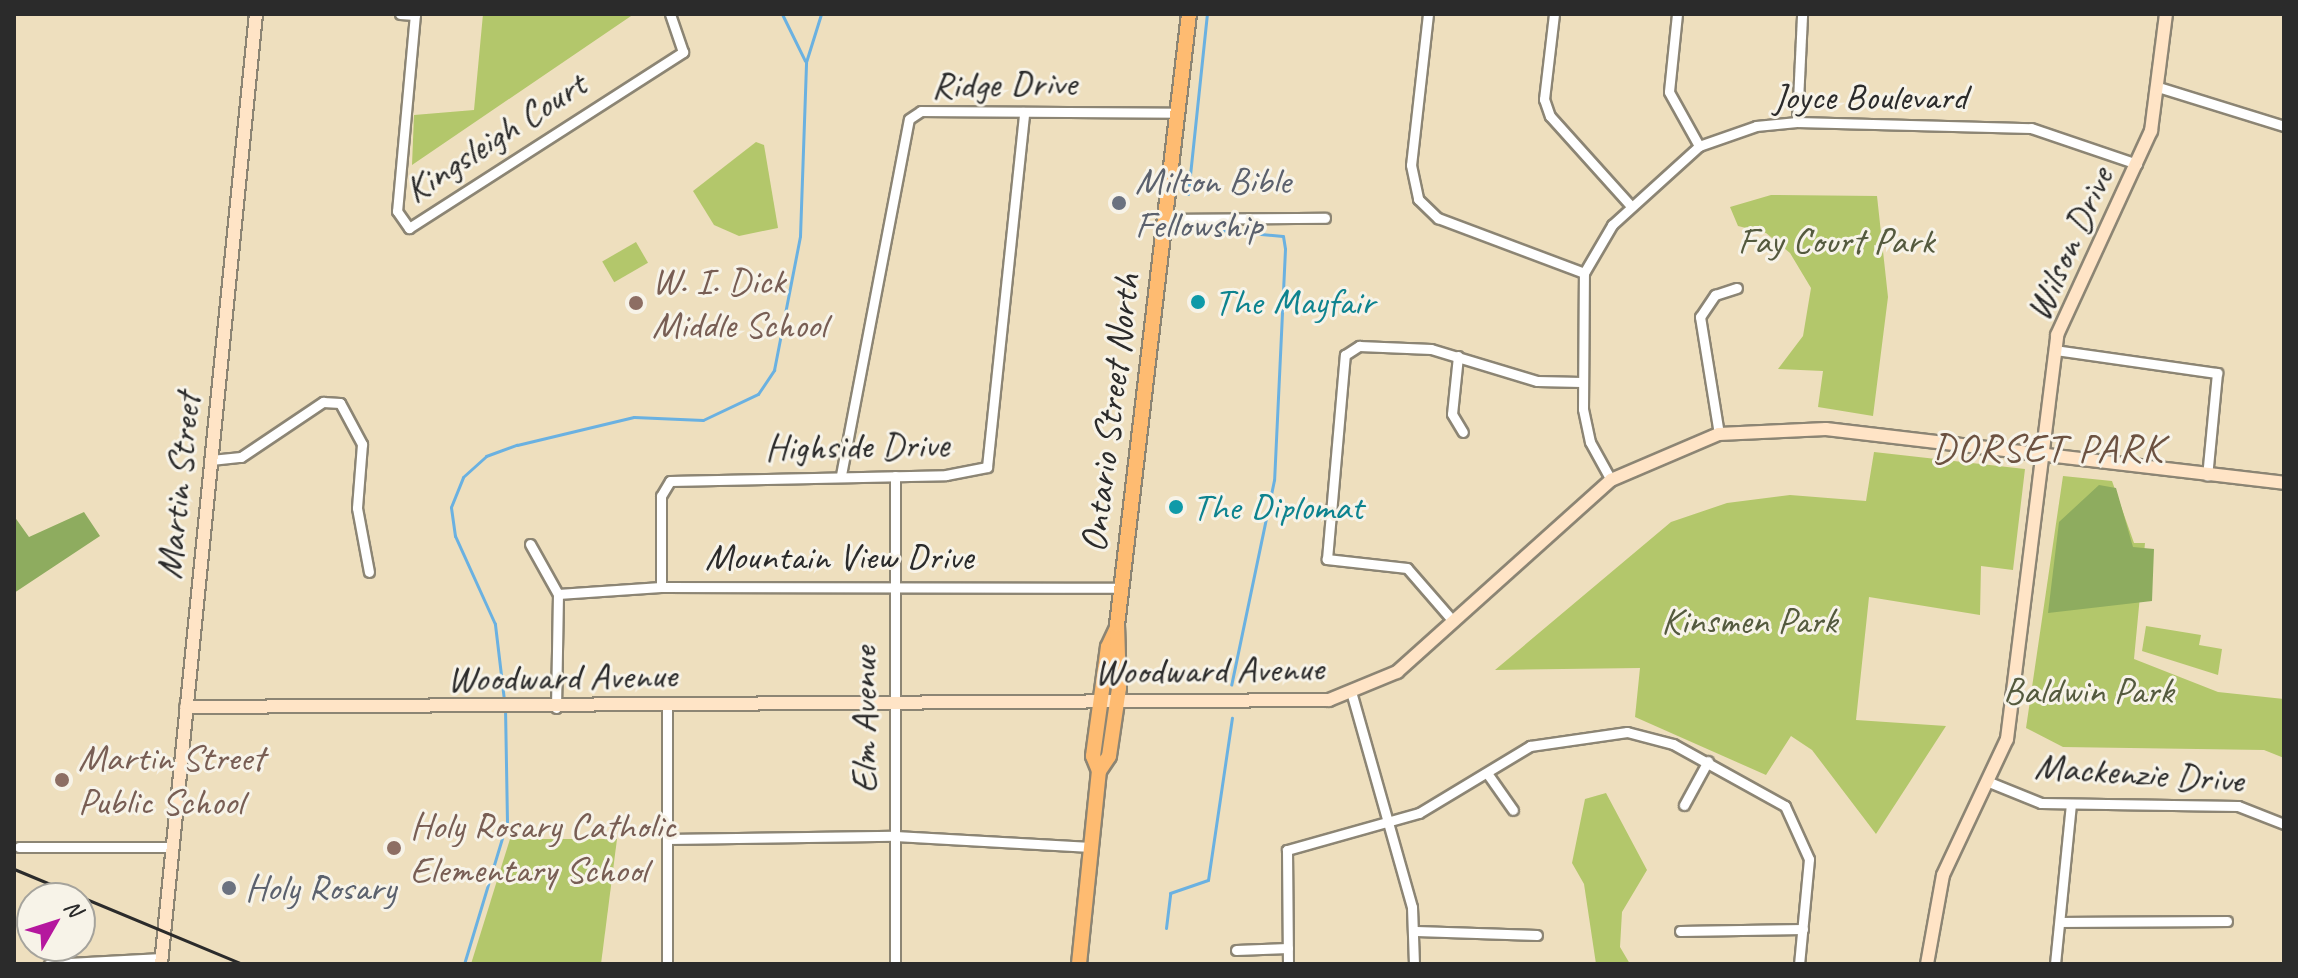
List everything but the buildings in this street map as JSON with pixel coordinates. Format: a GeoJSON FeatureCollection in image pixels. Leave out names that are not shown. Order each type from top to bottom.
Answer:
{"type":"FeatureCollection","features":[{"type":"Feature","properties":{"kind":"main road","name":"Ontario Street North"},"geometry":{"type":"LineString","coordinates":[[1079,964],[1099,771],[1109,756],[1117,703],[1117,628],[1121,588],[1189,14]]}},
{"type":"Feature","properties":{"kind":"main road","name":"Ontario Street North"},"geometry":{"type":"LineString","coordinates":[[1099,771],[1093,756],[1100,703],[1117,628]]}},
{"type":"Feature","properties":{"kind":"street","name":"Martin Street"},"geometry":{"type":"LineString","coordinates":[[162,961],[256,14]]}},
{"type":"Feature","properties":{"kind":"street"},"geometry":{"type":"LineString","coordinates":[[400,14],[415,15]]}},
{"type":"Feature","properties":{"kind":"street","name":"Kingsleigh Court"},"geometry":{"type":"LineString","coordinates":[[415,15],[397,211],[409,228],[683,52],[670,14]]}},
{"type":"Feature","properties":{"kind":"street"},"geometry":{"type":"LineString","coordinates":[[1428,14],[1411,165],[1418,199],[1438,218],[1584,273],[1581,382],[1590,442],[1611,480]]}},
{"type":"Feature","properties":{"kind":"street"},"geometry":{"type":"LineString","coordinates":[[1554,14],[1544,99],[1550,116],[1631,206]]}},
{"type":"Feature","properties":{"kind":"street"},"geometry":{"type":"LineString","coordinates":[[1677,14],[1669,92],[1699,146]]}},
{"type":"Feature","properties":{"kind":"street"},"geometry":{"type":"LineString","coordinates":[[1797,122],[1802,14]]}},
{"type":"Feature","properties":{"kind":"street","name":"Wilson Drive"},"geometry":{"type":"LineString","coordinates":[[1927,964],[1943,875],[2007,739],[2055,350],[2064,308],[2137,164],[2158,87],[2166,14]]}},
{"type":"Feature","properties":{"kind":"street"},"geometry":{"type":"LineString","coordinates":[[2158,87],[2284,126]]}},
{"type":"Feature","properties":{"kind":"street","name":"Ridge Drive"},"geometry":{"type":"LineString","coordinates":[[841,475],[909,119],[921,111],[1176,113]]}},
{"type":"Feature","properties":{"kind":"street","name":"Highside Drive"},"geometry":{"type":"LineString","coordinates":[[661,587],[661,496],[670,481],[895,476],[987,467],[1024,112]]}},
{"type":"Feature","properties":{"kind":"street","name":"Joyce Boulevard"},"geometry":{"type":"LineString","coordinates":[[1584,273],[1631,206],[1699,146],[1756,126],[1797,122],[2031,128],[2137,164]]}},
{"type":"Feature","properties":{"kind":"street"},"geometry":{"type":"LineString","coordinates":[[1164,219],[1325,218]]}},
{"type":"Feature","properties":{"kind":"street"},"geometry":{"type":"LineString","coordinates":[[1719,434],[1700,317],[1715,295],[1737,288]]}},
{"type":"Feature","properties":{"kind":"street"},"geometry":{"type":"LineString","coordinates":[[1453,621],[1407,568],[1327,559],[1345,355],[1369,345],[1458,356],[1537,381],[1581,382]]}},
{"type":"Feature","properties":{"kind":"street"},"geometry":{"type":"LineString","coordinates":[[2055,350],[2217,373],[2207,476]]}},
{"type":"Feature","properties":{"kind":"street"},"geometry":{"type":"LineString","coordinates":[[1458,356],[1452,414],[1463,432]]}},
{"type":"Feature","properties":{"kind":"street"},"geometry":{"type":"LineString","coordinates":[[211,460],[241,457],[323,402],[340,403],[362,444],[357,508],[369,572]]}},
{"type":"Feature","properties":{"kind":"street","name":"Woodward Avenue"},"geometry":{"type":"LineString","coordinates":[[186,707],[894,706],[1352,695],[1397,672],[1611,480],[1719,434],[1826,429],[2284,483]]}},
{"type":"Feature","properties":{"kind":"street","name":"Elm Avenue"},"geometry":{"type":"LineString","coordinates":[[895,476],[895,964]]}},
{"type":"Feature","properties":{"kind":"street"},"geometry":{"type":"LineString","coordinates":[[530,544],[558,594],[556,708]]}},
{"type":"Feature","properties":{"kind":"street","name":"Mountain View Drive"},"geometry":{"type":"LineString","coordinates":[[558,594],[661,587],[1121,588]]}},
{"type":"Feature","properties":{"kind":"street"},"geometry":{"type":"LineString","coordinates":[[1352,695],[1388,818],[1416,931],[1414,964]]}},
{"type":"Feature","properties":{"kind":"street"},"geometry":{"type":"LineString","coordinates":[[667,706],[667,964]]}},
{"type":"Feature","properties":{"kind":"street"},"geometry":{"type":"LineString","coordinates":[[1288,964],[1287,850],[1388,818],[1419,813],[1530,746],[1627,732],[1708,761],[1785,806],[1802,835],[1809,859],[1799,964]]}},
{"type":"Feature","properties":{"kind":"street"},"geometry":{"type":"LineString","coordinates":[[1684,805],[1708,761]]}},
{"type":"Feature","properties":{"kind":"street"},"geometry":{"type":"LineString","coordinates":[[1487,773],[1513,810]]}},
{"type":"Feature","properties":{"kind":"street","name":"Mackenzie Drive"},"geometry":{"type":"LineString","coordinates":[[1989,782],[2028,800],[2071,805],[2238,806],[2284,824]]}},
{"type":"Feature","properties":{"kind":"street"},"geometry":{"type":"LineString","coordinates":[[2055,964],[2071,805]]}},
{"type":"Feature","properties":{"kind":"street"},"geometry":{"type":"LineString","coordinates":[[667,839],[895,836],[1091,847]]}},
{"type":"Feature","properties":{"kind":"street"},"geometry":{"type":"LineString","coordinates":[[19,847],[172,847]]}},
{"type":"Feature","properties":{"kind":"street"},"geometry":{"type":"LineString","coordinates":[[2060,922],[2227,921]]}},
{"type":"Feature","properties":{"kind":"street"},"geometry":{"type":"LineString","coordinates":[[1680,931],[1803,929]]}},
{"type":"Feature","properties":{"kind":"street"},"geometry":{"type":"LineString","coordinates":[[1416,931],[1537,935]]}},
{"type":"Feature","properties":{"kind":"street"},"geometry":{"type":"LineString","coordinates":[[1236,950],[1288,948]]}},
{"type":"Feature","properties":{"kind":"street"},"geometry":{"type":"LineString","coordinates":[[49,964],[162,961]]}},
{"type":"Feature","properties":{"kind":"green space"},"geometry":{"type":"Polygon","coordinates":[[[483,14],[634,14],[412,165],[414,115],[474,110],[483,14]]]}},
{"type":"Feature","properties":{"kind":"green space"},"geometry":{"type":"Polygon","coordinates":[[[756,142],[764,145],[778,228],[739,236],[714,225],[693,191],[756,142]]]}},
{"type":"Feature","properties":{"kind":"green space","name":"Fay Court Park"},"geometry":{"type":"Polygon","coordinates":[[[1771,195],[1877,196],[1888,297],[1873,416],[1818,407],[1823,371],[1778,369],[1803,336],[1811,288],[1790,253],[1766,233],[1738,226],[1730,207],[1771,195]]]}},
{"type":"Feature","properties":{"kind":"green space"},"geometry":{"type":"Polygon","coordinates":[[[636,242],[648,263],[614,282],[602,262],[636,242]]]}},
{"type":"Feature","properties":{"kind":"green space","name":"Kinsmen Park"},"geometry":{"type":"Polygon","coordinates":[[[1874,452],[2025,469],[2013,570],[1981,566],[1980,615],[1869,597],[1856,720],[1946,726],[1876,834],[1812,750],[1791,736],[1766,775],[1635,717],[1640,668],[1495,670],[1671,522],[1727,503],[1790,495],[1866,501],[1874,452]]]}},
{"type":"Feature","properties":{"kind":"green space","name":"Baldwin Park"},"geometry":{"type":"Polygon","coordinates":[[[2063,476],[2112,481],[2134,543],[2145,543],[2134,659],[2218,692],[2284,699],[2284,758],[2264,750],[2063,747],[2026,728],[2063,476]]]}},
{"type":"Feature","properties":{"kind":"green space"},"geometry":{"type":"Polygon","coordinates":[[[2099,485],[2116,488],[2133,547],[2154,549],[2152,601],[2048,613],[2059,522],[2099,485]]]}},
{"type":"Feature","properties":{"kind":"green space"},"geometry":{"type":"Polygon","coordinates":[[[84,512],[100,536],[14,593],[14,516],[29,537],[84,512]]]}},
{"type":"Feature","properties":{"kind":"green space"},"geometry":{"type":"Polygon","coordinates":[[[2146,626],[2201,635],[2199,645],[2222,649],[2218,675],[2142,651],[2146,626]]]}},
{"type":"Feature","properties":{"kind":"green space"},"geometry":{"type":"Polygon","coordinates":[[[1606,793],[1647,870],[1622,912],[1620,947],[1630,964],[1596,964],[1584,884],[1572,863],[1585,799],[1606,793]]]}},
{"type":"Feature","properties":{"kind":"green space"},"geometry":{"type":"Polygon","coordinates":[[[510,839],[617,839],[601,964],[471,964],[510,839]]]}},
{"type":"Feature","properties":{"kind":"waterway"},"geometry":{"type":"LineString","coordinates":[[782,14],[805,61]]}},
{"type":"Feature","properties":{"kind":"waterway"},"geometry":{"type":"LineString","coordinates":[[504,700],[495,624],[455,536],[451,507],[463,477],[486,456],[517,445],[634,417],[703,420],[758,394],[774,370],[800,236],[806,62],[821,14]]}},
{"type":"Feature","properties":{"kind":"waterway"},"geometry":{"type":"LineString","coordinates":[[1188,194],[1207,14]]}},
{"type":"Feature","properties":{"kind":"waterway"},"geometry":{"type":"LineString","coordinates":[[1197,228],[1283,236],[1285,249],[1274,480],[1231,685]]}},
{"type":"Feature","properties":{"kind":"waterway"},"geometry":{"type":"LineString","coordinates":[[464,964],[507,822],[505,708]]}},
{"type":"Feature","properties":{"kind":"waterway"},"geometry":{"type":"LineString","coordinates":[[1166,928],[1170,893],[1208,880],[1232,718]]}},
{"type":"Feature","properties":{"kind":"railway"},"geometry":{"type":"LineString","coordinates":[[14,869],[242,964]]}},
{"type":"Feature","properties":{"kind":"place","name":"Milton Bible Fellowship"},"geometry":{"type":"Point","coordinates":[1119,203]}},
{"type":"Feature","properties":{"kind":"place","name":"The Mayfair"},"geometry":{"type":"Point","coordinates":[1198,302]}},
{"type":"Feature","properties":{"kind":"place","name":"W. I. Dick Middle School"},"geometry":{"type":"Point","coordinates":[636,303]}},
{"type":"Feature","properties":{"kind":"place","name":"The Diplomat"},"geometry":{"type":"Point","coordinates":[1176,507]}},
{"type":"Feature","properties":{"kind":"place","name":"Martin Street Public School"},"geometry":{"type":"Point","coordinates":[62,780]}},
{"type":"Feature","properties":{"kind":"place","name":"Holy Rosary Catholic Elementary School"},"geometry":{"type":"Point","coordinates":[394,848]}},
{"type":"Feature","properties":{"kind":"place","name":"Holy Rosary"},"geometry":{"type":"Point","coordinates":[229,888]}},
{"type":"Feature","properties":{"kind":"district","name":"DORSET PARK"},"geometry":{"type":"Point","coordinates":[2048,448]}}]}
